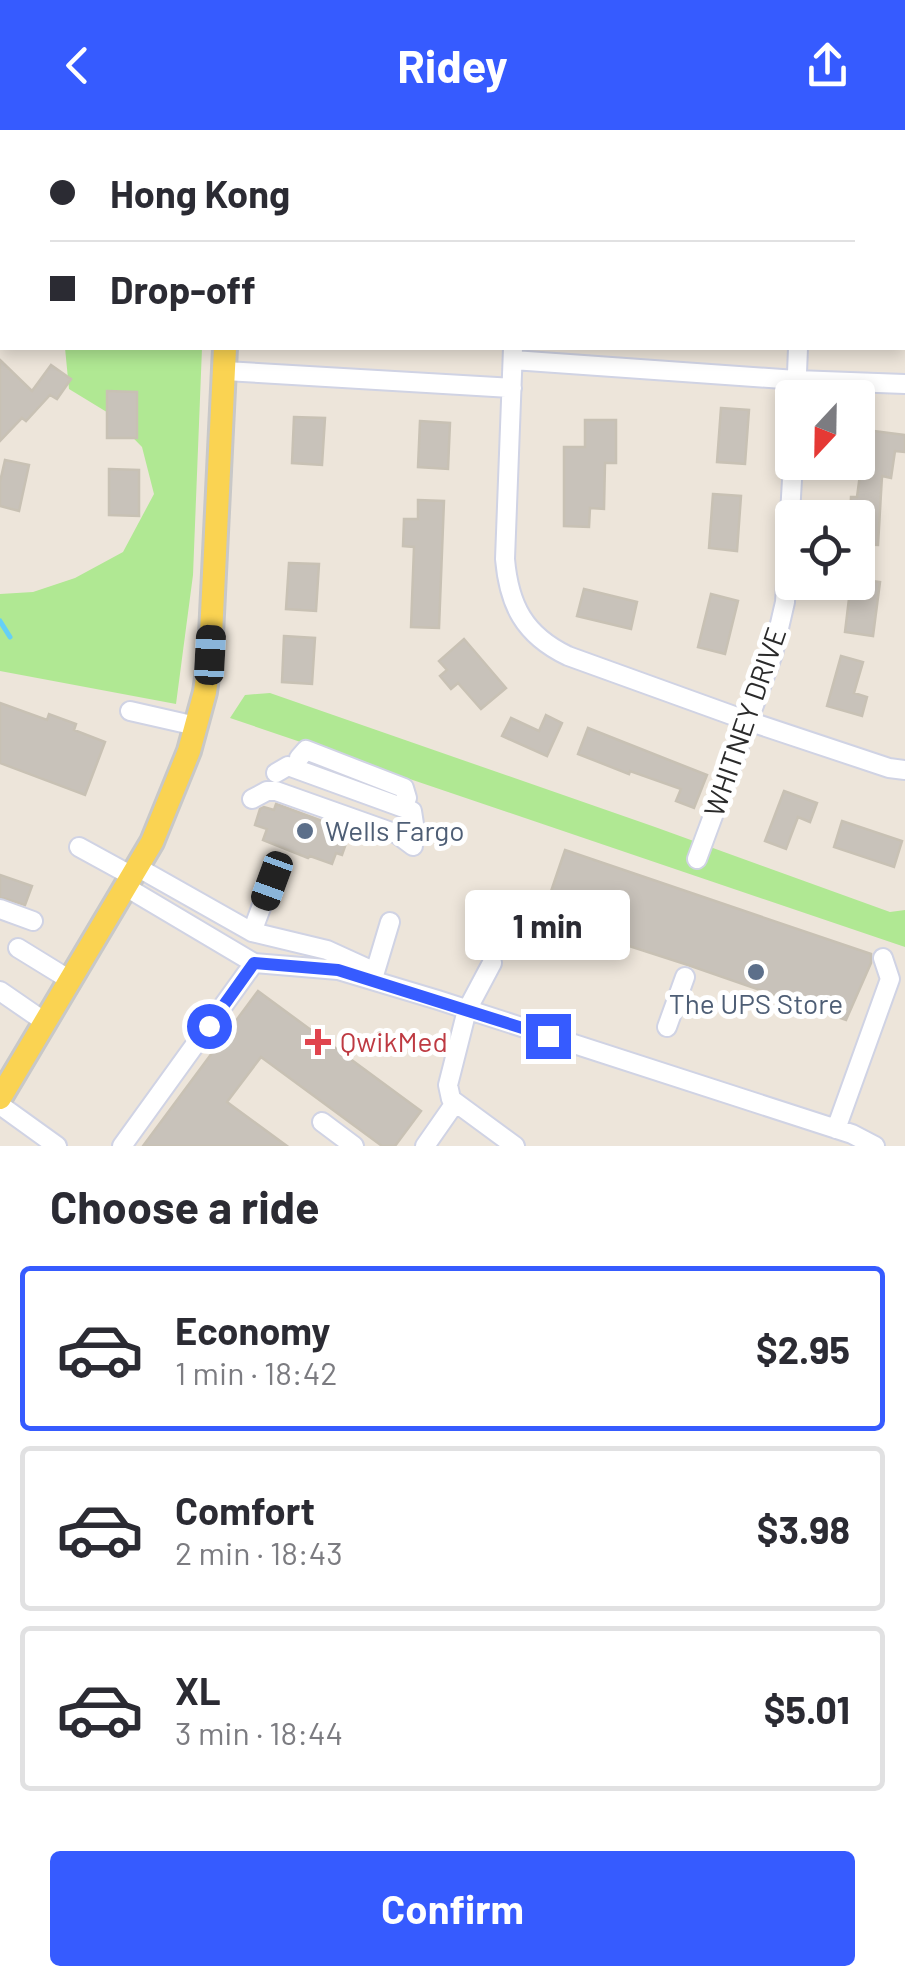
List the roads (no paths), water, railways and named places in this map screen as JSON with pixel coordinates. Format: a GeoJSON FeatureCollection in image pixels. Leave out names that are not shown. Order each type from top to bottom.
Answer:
{"type":"FeatureCollection","features":[{"type":"Feature","properties":{"kind":"main road"},"geometry":{"type":"LineString","coordinates":[[0,1102],[152,842],[196,726],[210,655],[225,359]]}},
{"type":"Feature","properties":{"kind":"street"},"geometry":{"type":"LineString","coordinates":[[796,380],[798,350]]}},
{"type":"Feature","properties":{"kind":"street"},"geometry":{"type":"LineString","coordinates":[[775,386],[513,354],[507,583],[521,617],[536,636],[556,650],[748,721],[905,770]]}},
{"type":"Feature","properties":{"kind":"street"},"geometry":{"type":"LineString","coordinates":[[225,359],[512,388]]}},
{"type":"Feature","properties":{"kind":"street"},"geometry":{"type":"LineString","coordinates":[[875,385],[905,384]]}},
{"type":"Feature","properties":{"kind":"street","name":"WHITNEY DRIVE"},"geometry":{"type":"LineString","coordinates":[[697,859],[774,654],[785,602],[792,480]]}},
{"type":"Feature","properties":{"kind":"street"},"geometry":{"type":"LineString","coordinates":[[130,711],[196,726]]}},
{"type":"Feature","properties":{"kind":"street"},"geometry":{"type":"LineString","coordinates":[[255,794],[276,791],[397,834],[412,823],[288,766]]}},
{"type":"Feature","properties":{"kind":"street"},"geometry":{"type":"LineString","coordinates":[[79,848],[252,932],[326,950],[438,1000]]}},
{"type":"Feature","properties":{"kind":"street"},"geometry":{"type":"LineString","coordinates":[[132,877],[254,963],[338,970],[836,1128],[875,1146]]}},
{"type":"Feature","properties":{"kind":"street"},"geometry":{"type":"LineString","coordinates":[[252,932],[272,881]]}},
{"type":"Feature","properties":{"kind":"street"},"geometry":{"type":"LineString","coordinates":[[0,909],[33,920]]}},
{"type":"Feature","properties":{"kind":"street"},"geometry":{"type":"LineString","coordinates":[[375,972],[390,922]]}},
{"type":"Feature","properties":{"kind":"street"},"geometry":{"type":"LineString","coordinates":[[18,948],[70,980]]}},
{"type":"Feature","properties":{"kind":"street"},"geometry":{"type":"LineString","coordinates":[[836,1128],[890,980],[882,958]]}},
{"type":"Feature","properties":{"kind":"street"},"geometry":{"type":"LineString","coordinates":[[122,1146],[254,963]]}},
{"type":"Feature","properties":{"kind":"street"},"geometry":{"type":"LineString","coordinates":[[492,963],[468,1010],[448,1086],[451,1100],[514,1146]]}},
{"type":"Feature","properties":{"kind":"street"},"geometry":{"type":"LineString","coordinates":[[666,1027],[684,977]]}},
{"type":"Feature","properties":{"kind":"street"},"geometry":{"type":"LineString","coordinates":[[0,991],[45,1022]]}},
{"type":"Feature","properties":{"kind":"street"},"geometry":{"type":"LineString","coordinates":[[0,1102],[57,1146]]}},
{"type":"Feature","properties":{"kind":"street"},"geometry":{"type":"LineString","coordinates":[[426,1146],[456,1103]]}},
{"type":"Feature","properties":{"kind":"street"},"geometry":{"type":"LineString","coordinates":[[322,1122],[354,1146]]}},
{"type":"Feature","properties":{"kind":"waterway"},"geometry":{"type":"LineString","coordinates":[[0,621],[10,637]]}},
{"type":"Feature","properties":{"kind":"place","name":"Wells Fargo"},"geometry":{"type":"Point","coordinates":[305,831]}},
{"type":"Feature","properties":{"kind":"place","name":"The UPS Store"},"geometry":{"type":"Point","coordinates":[756,972]}},
{"type":"Feature","properties":{"kind":"place","name":"QwikMed"},"geometry":{"type":"Point","coordinates":[318,1042]}}]}
